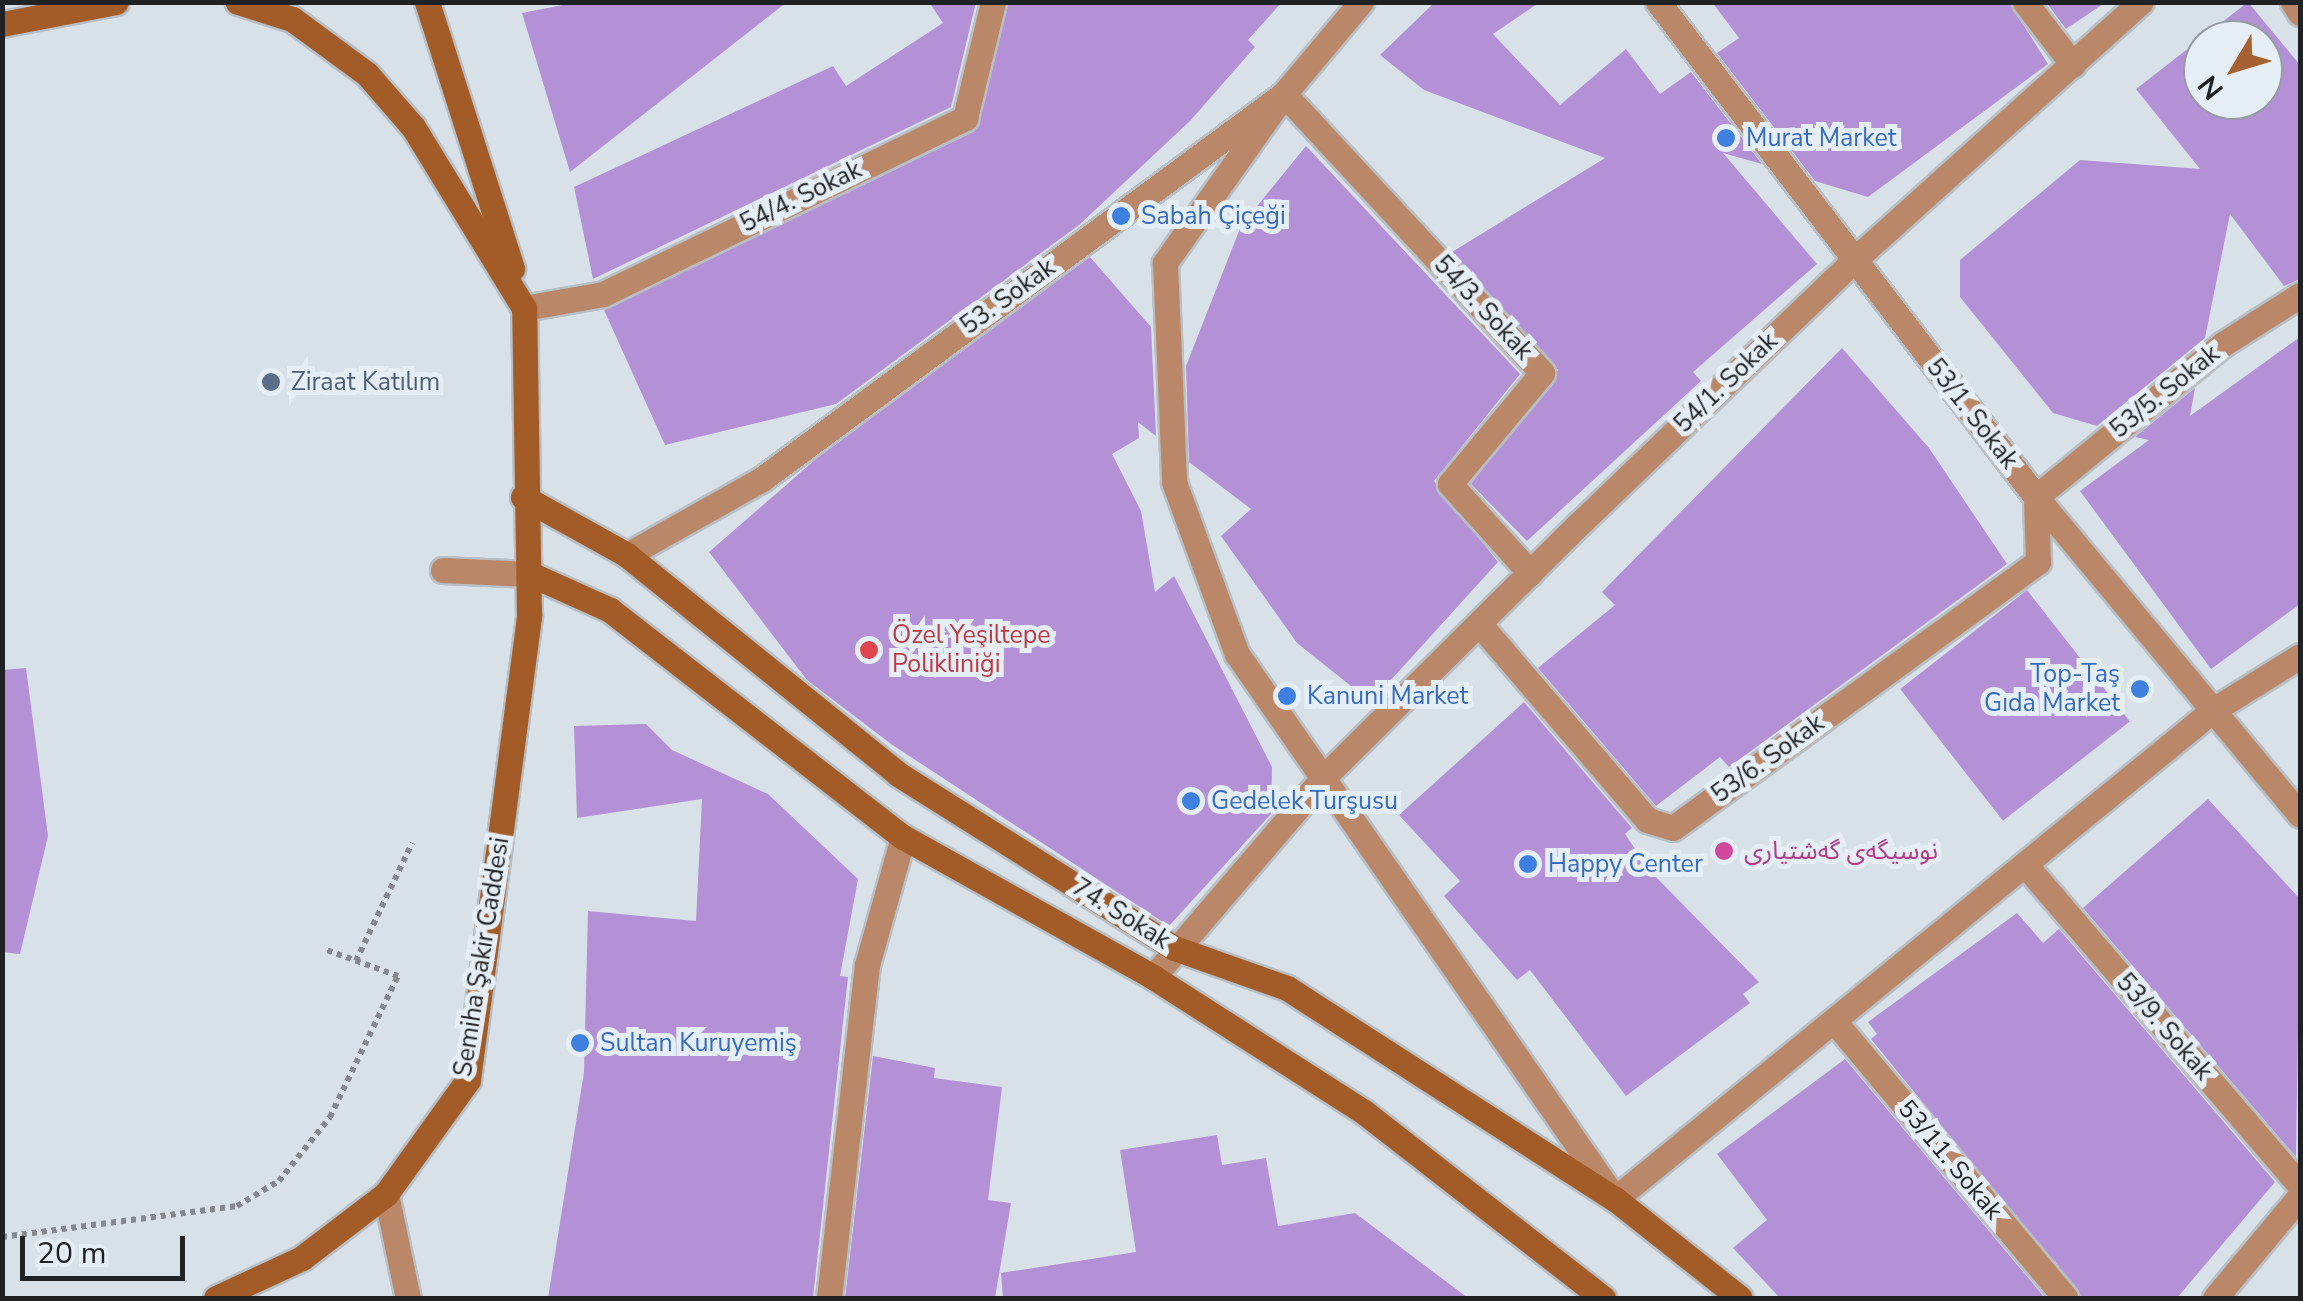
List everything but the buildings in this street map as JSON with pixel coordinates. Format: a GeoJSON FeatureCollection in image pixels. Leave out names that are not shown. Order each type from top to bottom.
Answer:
{"type":"FeatureCollection","features":[{"type":"Feature","properties":{"kind":"main road"},"geometry":{"type":"LineString","coordinates":[[2,24],[116,2]]}},
{"type":"Feature","properties":{"kind":"main road"},"geometry":{"type":"LineString","coordinates":[[238,2],[292,19],[367,74],[413,126],[524,308]]}},
{"type":"Feature","properties":{"kind":"main road"},"geometry":{"type":"LineString","coordinates":[[427,2],[524,308]]}},
{"type":"Feature","properties":{"kind":"main road","name":"Semiha Şakir Caddesi"},"geometry":{"type":"LineString","coordinates":[[216,1298],[302,1258],[386,1194],[468,1080],[530,574],[523,497],[524,308]]}},
{"type":"Feature","properties":{"kind":"main road","name":"74. Sokak"},"geometry":{"type":"LineString","coordinates":[[523,497],[627,555],[898,774],[1174,948],[1288,988],[1614,1199],[1740,1298]]}},
{"type":"Feature","properties":{"kind":"main road","name":"74. Sokak"},"geometry":{"type":"LineString","coordinates":[[530,574],[610,610],[903,837],[1153,977],[1364,1112],[1603,1298]]}},
{"type":"Feature","properties":{"kind":"street","name":"54/4. Sokak"},"geometry":{"type":"LineString","coordinates":[[524,308],[603,294],[964,118],[993,2]]}},
{"type":"Feature","properties":{"kind":"street","name":"53. Sokak"},"geometry":{"type":"LineString","coordinates":[[627,555],[762,479],[1284,94],[1361,2]]}},
{"type":"Feature","properties":{"kind":"street","name":"53/1. Sokak"},"geometry":{"type":"LineString","coordinates":[[1658,2],[2036,497],[2300,814]]}},
{"type":"Feature","properties":{"kind":"street"},"geometry":{"type":"LineString","coordinates":[[2025,2],[2073,66]]}},
{"type":"Feature","properties":{"kind":"street","name":"54/1. Sokak"},"geometry":{"type":"LineString","coordinates":[[1153,977],[1324,776],[1853,261],[2141,2]]}},
{"type":"Feature","properties":{"kind":"street"},"geometry":{"type":"LineString","coordinates":[[2293,2],[2300,13]]}},
{"type":"Feature","properties":{"kind":"street","name":"54/3. Sokak"},"geometry":{"type":"LineString","coordinates":[[1284,94],[1542,373],[1450,484],[1530,573]]}},
{"type":"Feature","properties":{"kind":"street"},"geometry":{"type":"LineString","coordinates":[[1284,94],[1165,263],[1174,482],[1237,654],[1614,1199],[2026,868],[2212,710],[2300,656]]}},
{"type":"Feature","properties":{"kind":"street","name":"53/5. Sokak"},"geometry":{"type":"LineString","coordinates":[[2036,497],[2223,344],[2300,295]]}},
{"type":"Feature","properties":{"kind":"street","name":"53/6. Sokak"},"geometry":{"type":"LineString","coordinates":[[1481,626],[1647,820],[1674,828],[2038,562],[2036,497]]}},
{"type":"Feature","properties":{"kind":"street"},"geometry":{"type":"LineString","coordinates":[[443,570],[530,574]]}},
{"type":"Feature","properties":{"kind":"street"},"geometry":{"type":"LineString","coordinates":[[829,1298],[866,965],[903,837]]}},
{"type":"Feature","properties":{"kind":"street","name":"53/9. Sokak"},"geometry":{"type":"LineString","coordinates":[[2026,868],[2300,1186]]}},
{"type":"Feature","properties":{"kind":"street","name":"53/11. Sokak"},"geometry":{"type":"LineString","coordinates":[[1834,1021],[2066,1298]]}},
{"type":"Feature","properties":{"kind":"street"},"geometry":{"type":"LineString","coordinates":[[386,1194],[408,1298]]}},
{"type":"Feature","properties":{"kind":"street"},"geometry":{"type":"LineString","coordinates":[[2221,1296],[2300,1196]]}},
{"type":"Feature","properties":{"kind":"path"},"geometry":{"type":"LineString","coordinates":[[356,961],[412,843]]}},
{"type":"Feature","properties":{"kind":"path"},"geometry":{"type":"LineString","coordinates":[[2,1236],[237,1206],[269,1189],[330,1117],[398,976],[324,949]]}},
{"type":"Feature","properties":{"kind":"place","name":"Murat Market"},"geometry":{"type":"Point","coordinates":[1726,138]}},
{"type":"Feature","properties":{"kind":"place","name":"Sabah Çiçeği"},"geometry":{"type":"Point","coordinates":[1121,216]}},
{"type":"Feature","properties":{"kind":"place","name":"Ziraat Katılım"},"geometry":{"type":"Point","coordinates":[271,382]}},
{"type":"Feature","properties":{"kind":"place","name":"Özel Yeşiltepe Polikliniği"},"geometry":{"type":"Point","coordinates":[869,650]}},
{"type":"Feature","properties":{"kind":"place","name":"Top-Taş Gıda Market"},"geometry":{"type":"Point","coordinates":[2140,689]}},
{"type":"Feature","properties":{"kind":"place","name":"Kanuni Market"},"geometry":{"type":"Point","coordinates":[1287,696]}},
{"type":"Feature","properties":{"kind":"place","name":"Gedelek Turşusu"},"geometry":{"type":"Point","coordinates":[1191,801]}},
{"type":"Feature","properties":{"kind":"place","name":"نوسیگەی گەشتیاری"},"geometry":{"type":"Point","coordinates":[1724,851]}},
{"type":"Feature","properties":{"kind":"place","name":"Happy Center"},"geometry":{"type":"Point","coordinates":[1528,864]}},
{"type":"Feature","properties":{"kind":"place","name":"Sultan Kuruyemiş"},"geometry":{"type":"Point","coordinates":[580,1043]}}]}
